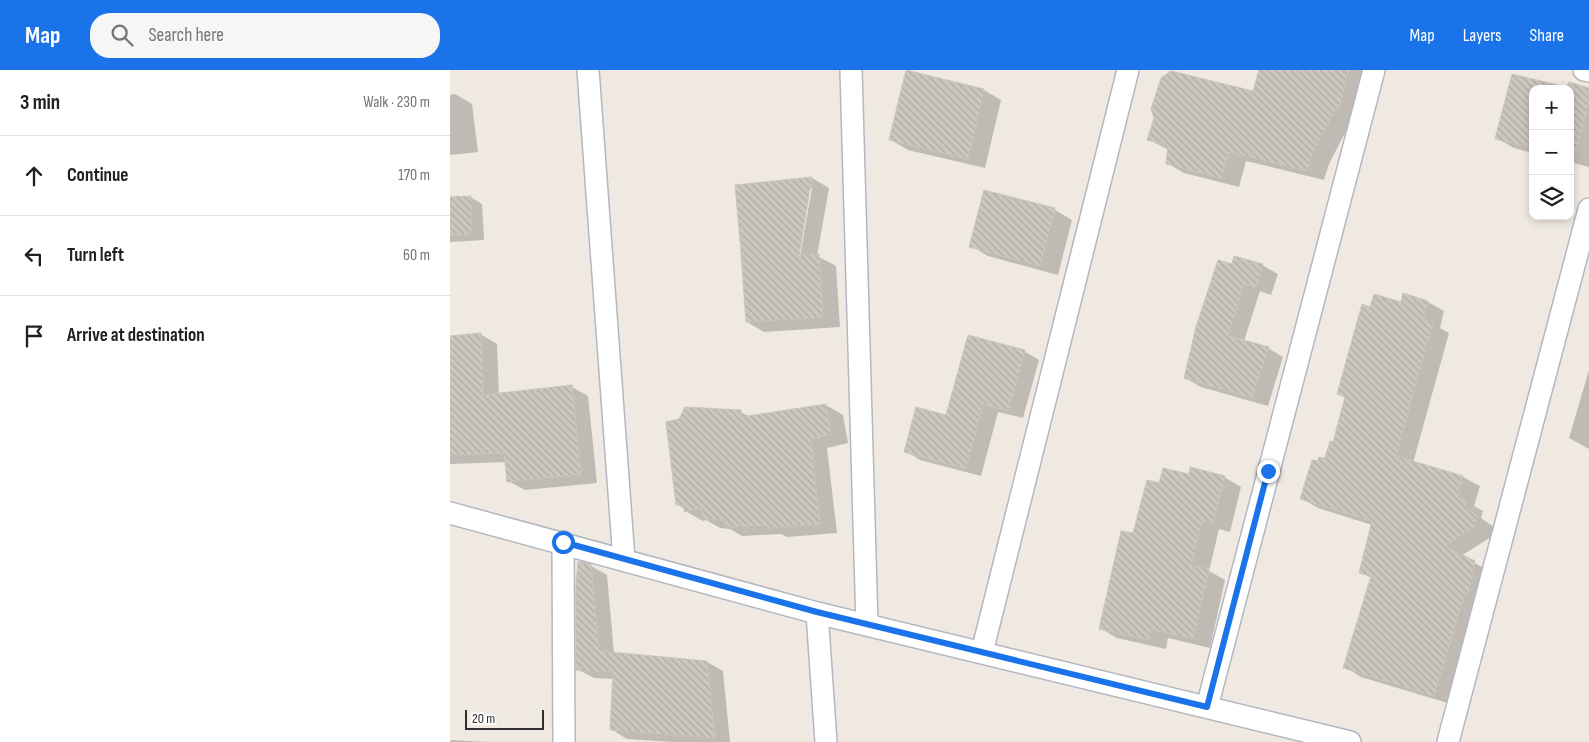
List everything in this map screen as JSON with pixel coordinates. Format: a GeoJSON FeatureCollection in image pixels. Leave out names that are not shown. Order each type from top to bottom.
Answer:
{"type":"FeatureCollection","features":[{"type":"Feature","properties":{"kind":"street"},"geometry":{"type":"LineString","coordinates":[[588,70],[624,560]]}},
{"type":"Feature","properties":{"kind":"street"},"geometry":{"type":"LineString","coordinates":[[851,70],[867,624]]}},
{"type":"Feature","properties":{"kind":"street"},"geometry":{"type":"LineString","coordinates":[[982,652],[1128,70]]}},
{"type":"Feature","properties":{"kind":"street"},"geometry":{"type":"LineString","coordinates":[[1207,707],[1374,70]]}},
{"type":"Feature","properties":{"kind":"street"},"geometry":{"type":"LineString","coordinates":[[1584,70],[1589,71]]}},
{"type":"Feature","properties":{"kind":"street"},"geometry":{"type":"LineString","coordinates":[[1448,742],[1589,209]]}},
{"type":"Feature","properties":{"kind":"street"},"geometry":{"type":"LineString","coordinates":[[450,512],[817,612],[1350,742]]}},
{"type":"Feature","properties":{"kind":"street"},"geometry":{"type":"LineString","coordinates":[[563,542],[564,742]]}},
{"type":"Feature","properties":{"kind":"street"},"geometry":{"type":"LineString","coordinates":[[817,612],[826,742]]}},
{"type":"Feature","properties":{"kind":"building"},"geometry":{"type":"Polygon","coordinates":[[[906,70],[984,89],[968,159],[889,140],[906,70]]]}},
{"type":"Feature","properties":{"kind":"building"},"geometry":{"type":"Polygon","coordinates":[[[1259,70],[1349,70],[1338,111],[1335,110],[1312,154],[1307,171],[1229,152],[1221,178],[1166,164],[1168,145],[1147,140],[1154,118],[1151,109],[1161,78],[1171,71],[1253,91],[1259,70]]]}},
{"type":"Feature","properties":{"kind":"building"},"geometry":{"type":"Polygon","coordinates":[[[1512,74],[1558,85],[1529,85],[1529,147],[1495,139],[1512,74]]]}},
{"type":"Feature","properties":{"kind":"building"},"geometry":{"type":"Polygon","coordinates":[[[1569,82],[1589,88],[1589,102],[1574,159],[1574,85],[1567,85],[1569,82]]]}},
{"type":"Feature","properties":{"kind":"building"},"geometry":{"type":"Polygon","coordinates":[[[812,177],[799,256],[819,254],[823,317],[746,322],[735,185],[812,177]]]}},
{"type":"Feature","properties":{"kind":"building"},"geometry":{"type":"Polygon","coordinates":[[[984,190],[1055,208],[1040,266],[969,247],[984,190]]]}},
{"type":"Feature","properties":{"kind":"building"},"geometry":{"type":"Polygon","coordinates":[[[471,196],[472,234],[450,235],[450,197],[471,196]]]}},
{"type":"Feature","properties":{"kind":"building"},"geometry":{"type":"Polygon","coordinates":[[[1234,256],[1263,264],[1256,287],[1244,283],[1228,336],[1269,347],[1252,398],[1184,378],[1196,327],[1218,260],[1232,264],[1234,256]]]}},
{"type":"Feature","properties":{"kind":"building"},"geometry":{"type":"Polygon","coordinates":[[[1403,293],[1428,301],[1423,319],[1433,322],[1396,456],[1463,476],[1457,497],[1466,500],[1465,507],[1478,516],[1474,527],[1445,546],[1475,561],[1468,593],[1465,593],[1434,696],[1343,668],[1371,576],[1359,573],[1372,521],[1300,499],[1312,460],[1318,461],[1319,457],[1325,458],[1330,441],[1333,442],[1345,397],[1337,394],[1362,304],[1370,307],[1374,294],[1401,302],[1403,293]]]}},
{"type":"Feature","properties":{"kind":"building"},"geometry":{"type":"Polygon","coordinates":[[[481,333],[483,395],[572,385],[581,474],[507,482],[504,453],[450,455],[450,336],[481,333]]]}},
{"type":"Feature","properties":{"kind":"building"},"geometry":{"type":"Polygon","coordinates":[[[968,335],[1025,350],[1008,411],[983,404],[966,469],[904,452],[916,407],[946,415],[968,335]]]}},
{"type":"Feature","properties":{"kind":"building"},"geometry":{"type":"Polygon","coordinates":[[[826,404],[831,434],[811,439],[820,524],[768,528],[768,525],[724,527],[725,520],[702,519],[702,508],[684,512],[684,505],[676,505],[666,422],[679,419],[685,407],[741,410],[741,417],[826,404]]]}},
{"type":"Feature","properties":{"kind":"building"},"geometry":{"type":"Polygon","coordinates":[[[1190,467],[1225,476],[1213,523],[1202,520],[1191,565],[1209,569],[1193,639],[1151,629],[1149,640],[1099,629],[1121,531],[1133,533],[1147,480],[1159,483],[1163,468],[1189,474],[1190,467]]]}},
{"type":"Feature","properties":{"kind":"building"},"geometry":{"type":"Polygon","coordinates":[[[578,561],[591,564],[599,651],[707,661],[715,738],[610,730],[613,672],[576,670],[576,584],[578,561]]]}},
{"type":"Feature","properties":{"kind":"route"},"geometry":{"type":"LineString","coordinates":[[563,542],[817,612],[1207,707],[1268,471]]}}]}
